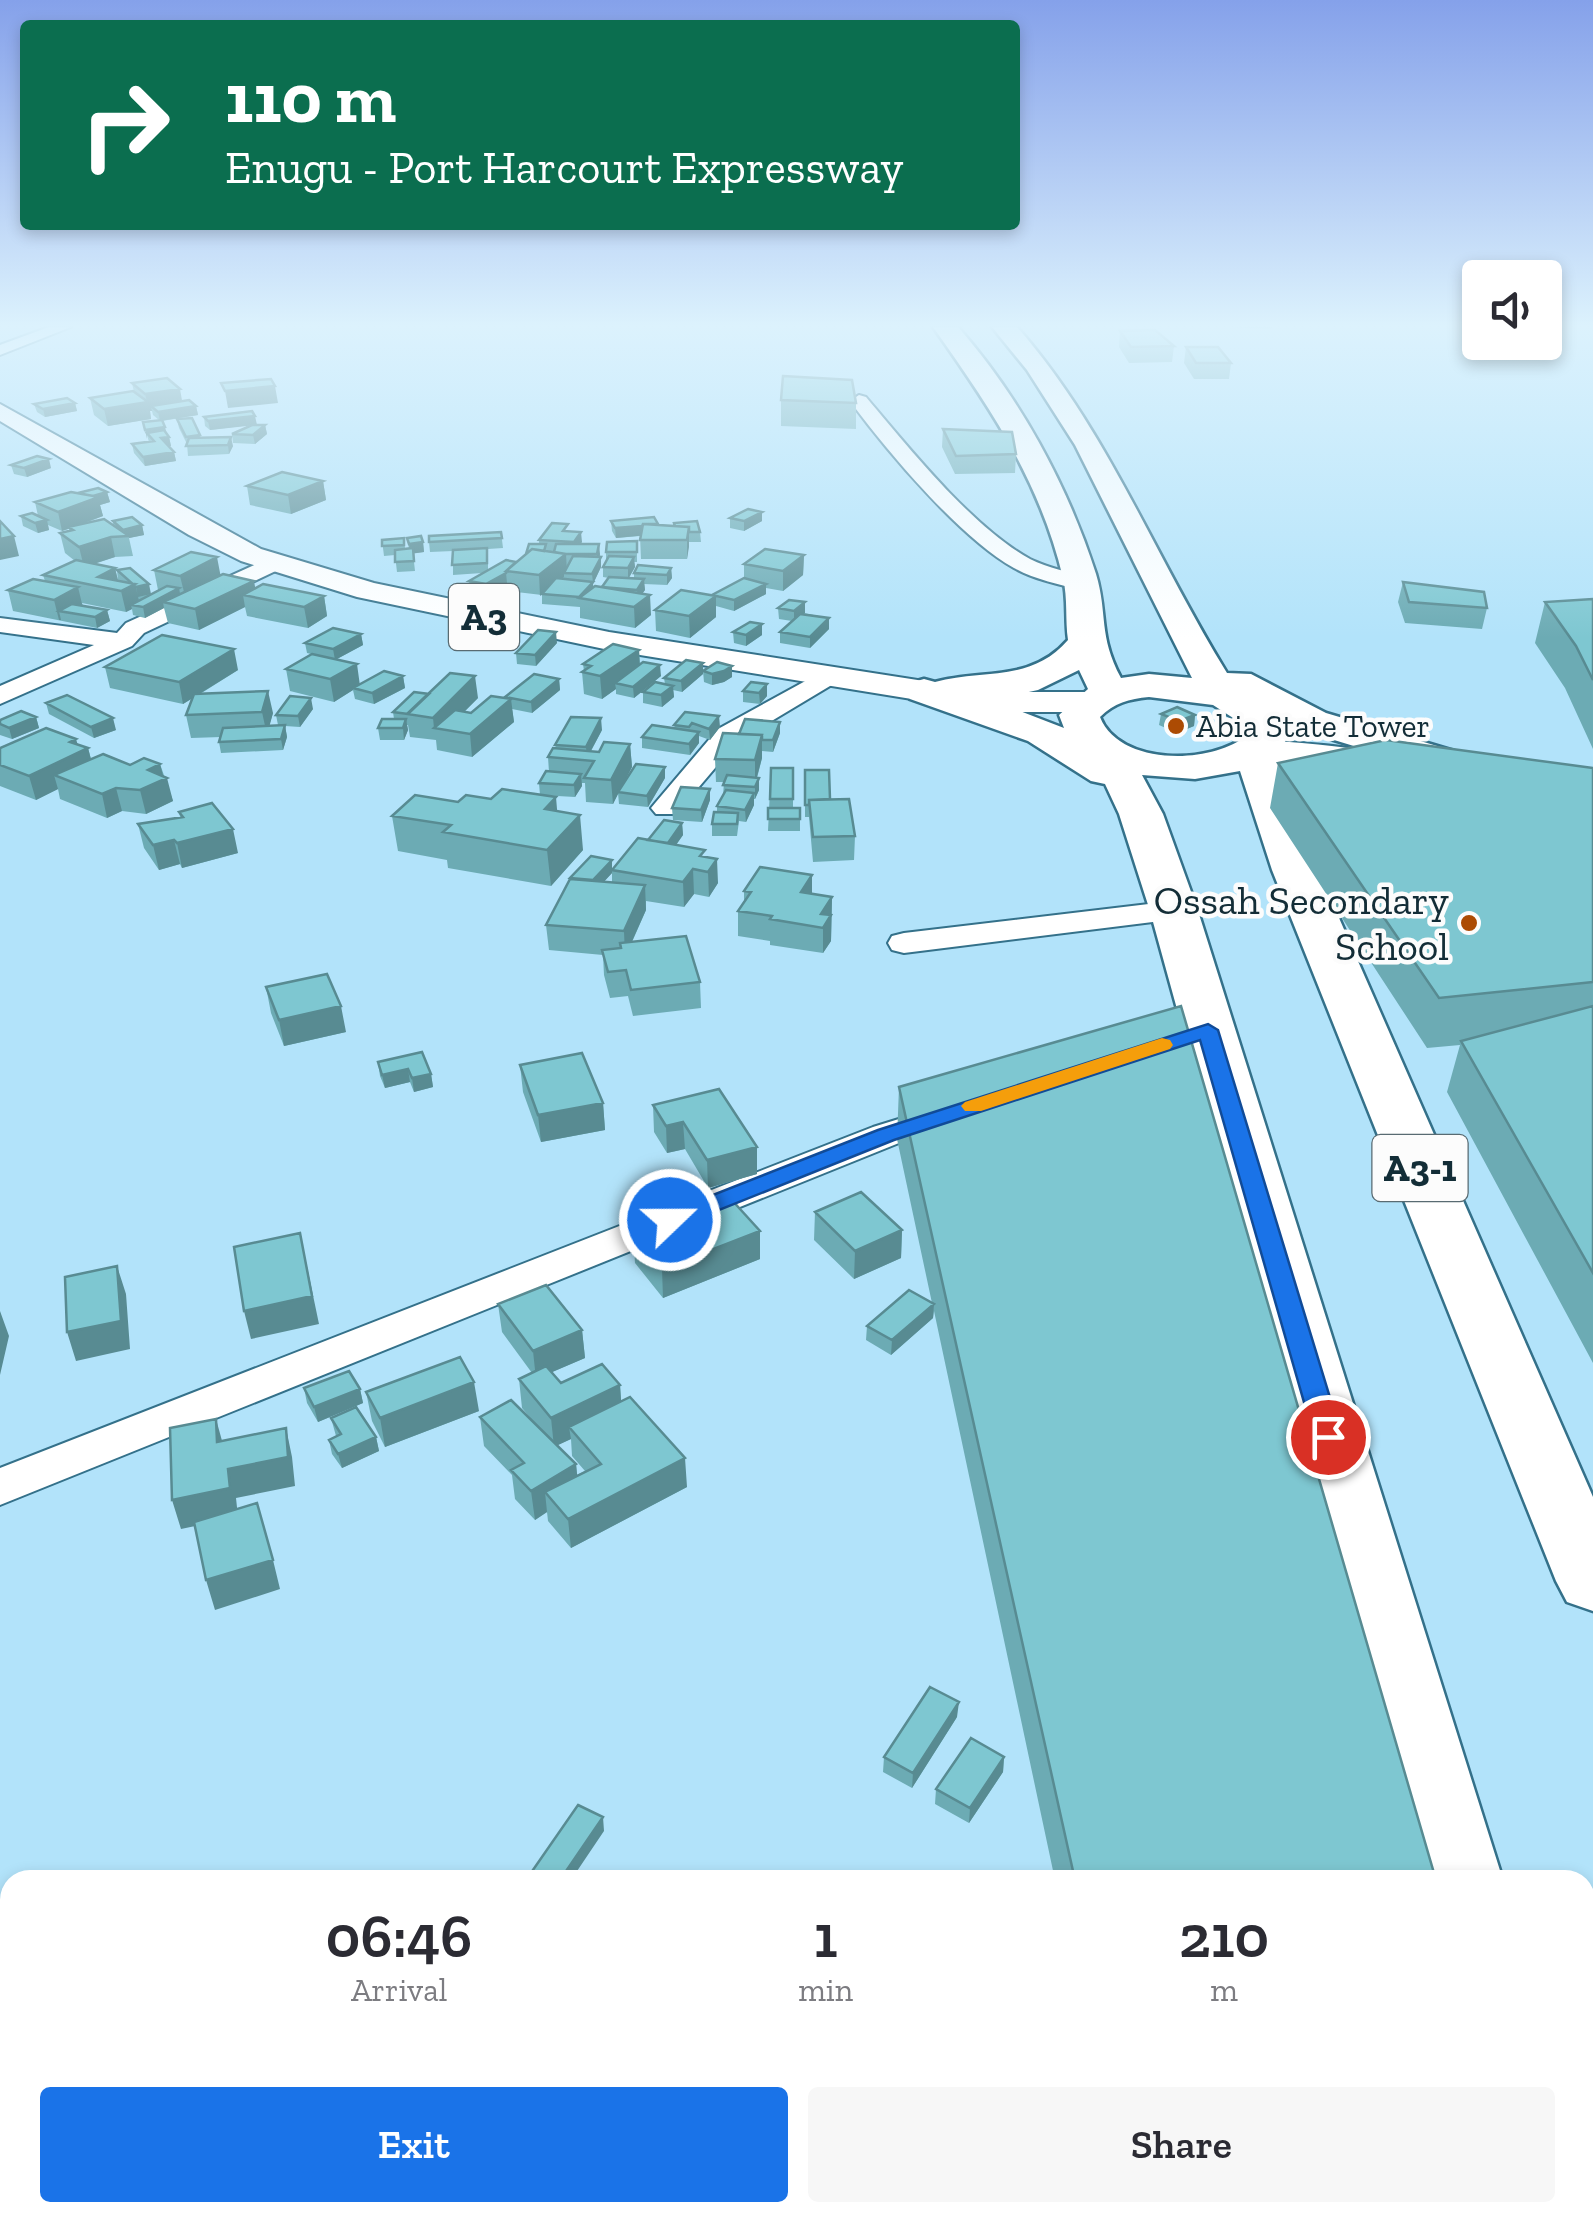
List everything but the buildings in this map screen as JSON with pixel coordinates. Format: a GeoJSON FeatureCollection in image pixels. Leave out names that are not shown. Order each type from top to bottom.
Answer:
{"type":"FeatureCollection","features":[{"type":"Feature","properties":{"kind":"highway"},"geometry":{"type":"LineString","coordinates":[[1015,431],[1039,476],[1081,582],[1097,719],[1146,828],[1174,911],[1190,1036],[1457,1870]]}},
{"type":"Feature","properties":{"kind":"highway"},"geometry":{"type":"LineString","coordinates":[[1081,431],[1191,641],[1228,697]]}},
{"type":"Feature","properties":{"kind":"highway"},"geometry":{"type":"LineString","coordinates":[[919,690],[1010,685],[1069,662],[1086,641]]}},
{"type":"Feature","properties":{"kind":"highway"},"geometry":{"type":"LineString","coordinates":[[1191,641],[1226,674],[1276,706],[1448,768]]}},
{"type":"Feature","properties":{"kind":"highway"},"geometry":{"type":"LineString","coordinates":[[1167,686],[1228,697],[1253,710],[1263,738],[1238,761],[1206,767],[1172,767],[1097,719],[1167,686]]}},
{"type":"Feature","properties":{"kind":"highway"},"geometry":{"type":"LineString","coordinates":[[919,690],[1023,724],[1087,756],[1110,776],[1146,828]]}},
{"type":"Feature","properties":{"kind":"highway","name":"A3-1"},"geometry":{"type":"LineString","coordinates":[[1263,738],[1261,776],[1276,821],[1593,1581]]}},
{"type":"Feature","properties":{"kind":"highway"},"geometry":{"type":"LineString","coordinates":[[1276,821],[1281,802],[1293,789],[1312,780],[1348,770],[1448,768]]}},
{"type":"Feature","properties":{"kind":"main road","name":"A3"},"geometry":{"type":"LineString","coordinates":[[33,431],[198,530],[274,563],[368,591],[609,641],[1097,719]]}},
{"type":"Feature","properties":{"kind":"main road"},"geometry":{"type":"LineString","coordinates":[[1263,738],[1319,754],[1448,768]]}},
{"type":"Feature","properties":{"kind":"street"},"geometry":{"type":"LineString","coordinates":[[884,431],[918,472],[996,546],[1024,565],[1081,582]]}},
{"type":"Feature","properties":{"kind":"street"},"geometry":{"type":"LineString","coordinates":[[0,696],[123,641],[134,628],[274,563]]}},
{"type":"Feature","properties":{"kind":"street"},"geometry":{"type":"LineString","coordinates":[[0,625],[123,641]]}},
{"type":"Feature","properties":{"kind":"street"},"geometry":{"type":"LineString","coordinates":[[666,808],[728,735],[831,675]]}},
{"type":"Feature","properties":{"kind":"street"},"geometry":{"type":"LineString","coordinates":[[904,943],[1174,911]]}},
{"type":"Feature","properties":{"kind":"street"},"geometry":{"type":"LineString","coordinates":[[0,1486],[886,1135],[976,1106]]}},
{"type":"Feature","properties":{"kind":"slow traffic"},"geometry":{"type":"LineString","coordinates":[[973,1106],[1162,1045]]}},
{"type":"Feature","properties":{"kind":"place","name":"Abia State Tower"},"geometry":{"type":"Point","coordinates":[1176,726]}},
{"type":"Feature","properties":{"kind":"place","name":"Ossah Secondary School"},"geometry":{"type":"Point","coordinates":[1469,923]}},
{"type":"Feature","properties":{"kind":"route"},"geometry":{"type":"LineString","coordinates":[[670,1220],[886,1135],[1208,1030],[1328,1437]]}}]}
